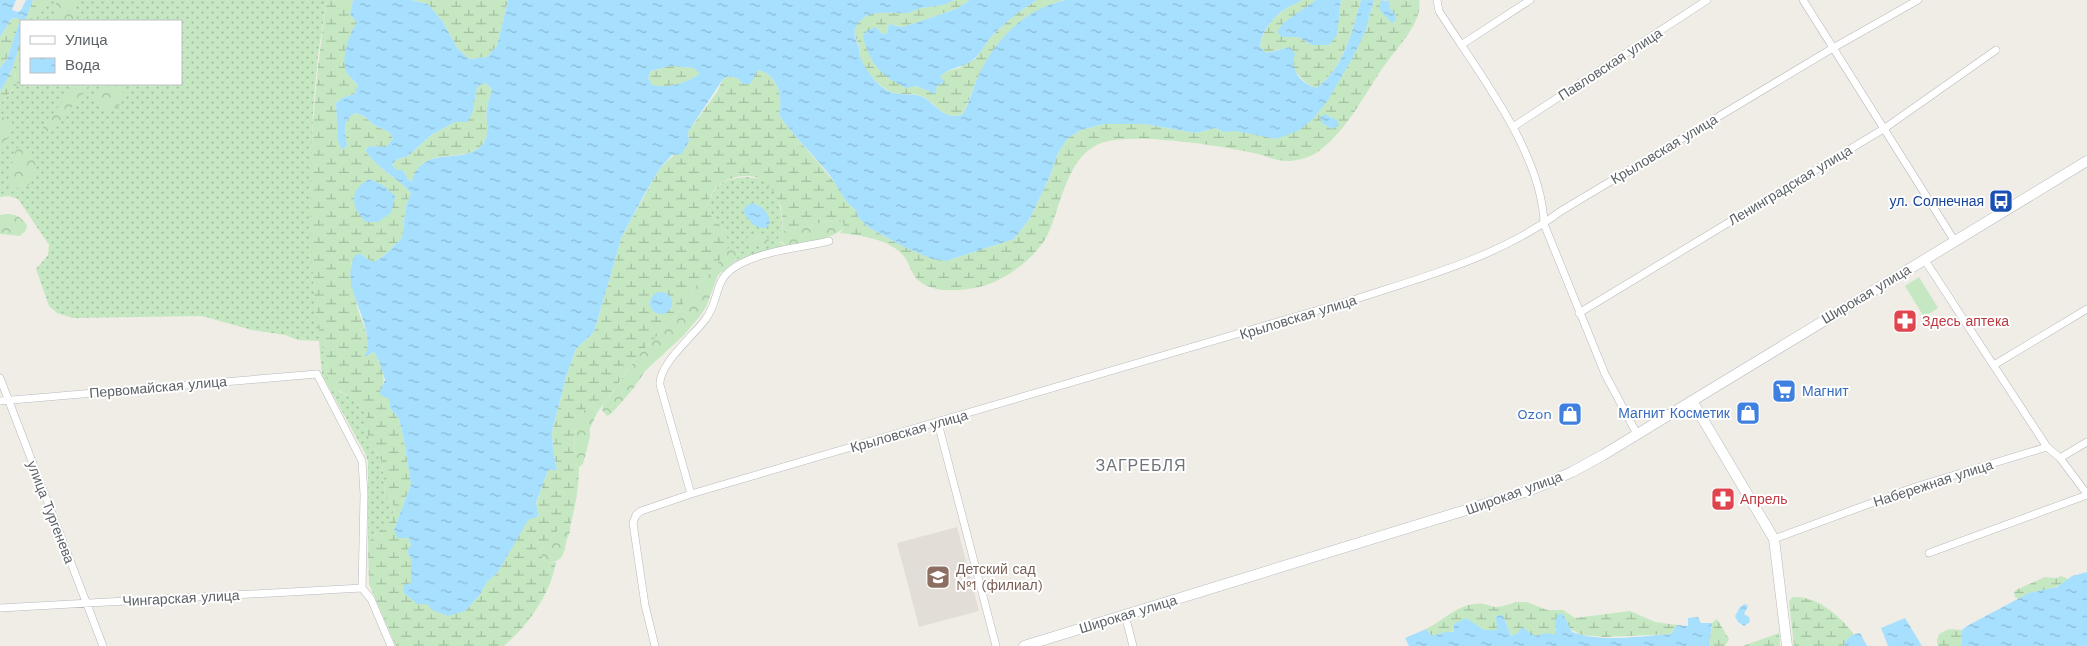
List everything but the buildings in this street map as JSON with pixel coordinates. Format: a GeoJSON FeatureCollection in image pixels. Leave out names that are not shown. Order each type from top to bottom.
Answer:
{"type":"FeatureCollection","features":[{"type":"Feature","properties":{"kind":"street"},"geometry":{"type":"LineString","coordinates":[[1437,0],[1439,11],[1514,127],[1537,182],[1543,207],[1544,224],[1579,313],[1605,374],[1637,434]]}},
{"type":"Feature","properties":{"kind":"street"},"geometry":{"type":"LineString","coordinates":[[1461,45],[1530,0]]}},
{"type":"Feature","properties":{"kind":"street","name":"Павловская улица"},"geometry":{"type":"LineString","coordinates":[[1514,127],[1707,0]]}},
{"type":"Feature","properties":{"kind":"street"},"geometry":{"type":"LineString","coordinates":[[1803,0],[1954,240]]}},
{"type":"Feature","properties":{"kind":"street","name":"Крыловская улица"},"geometry":{"type":"LineString","coordinates":[[655,646],[645,605],[633,523],[636,516],[650,507],[1356,299],[1440,271],[1486,253],[1519,239],[1570,206],[1833,48],[1918,0]]}},
{"type":"Feature","properties":{"kind":"street","name":"Ленинградская улица"},"geometry":{"type":"LineString","coordinates":[[1579,313],[1885,128],[1996,50]]}},
{"type":"Feature","properties":{"kind":"street","name":"Широкая улица"},"geometry":{"type":"LineString","coordinates":[[1024,646],[1531,490],[1572,472],[2087,160]]}},
{"type":"Feature","properties":{"kind":"street"},"geometry":{"type":"LineString","coordinates":[[691,494],[660,385],[660,376],[669,362],[706,319],[713,306],[720,280],[725,274],[740,264],[761,256],[829,242]]}},
{"type":"Feature","properties":{"kind":"street"},"geometry":{"type":"LineString","coordinates":[[1924,259],[2047,447],[2060,458],[2087,494],[1929,553]]}},
{"type":"Feature","properties":{"kind":"street"},"geometry":{"type":"LineString","coordinates":[[1994,365],[2087,309]]}},
{"type":"Feature","properties":{"kind":"street","name":"Первомайская улица"},"geometry":{"type":"LineString","coordinates":[[4,400],[317,374],[362,461],[364,495],[362,588]]}},
{"type":"Feature","properties":{"kind":"street","name":"улица Тургенева"},"geometry":{"type":"LineString","coordinates":[[0,378],[4,400],[103,646]]}},
{"type":"Feature","properties":{"kind":"street"},"geometry":{"type":"LineString","coordinates":[[1692,401],[1774,539],[1787,642]]}},
{"type":"Feature","properties":{"kind":"street"},"geometry":{"type":"LineString","coordinates":[[938,423],[996,646]]}},
{"type":"Feature","properties":{"kind":"street"},"geometry":{"type":"LineString","coordinates":[[2060,458],[2087,442]]}},
{"type":"Feature","properties":{"kind":"street","name":"Набережная улица"},"geometry":{"type":"LineString","coordinates":[[1774,539],[1915,487],[2047,447]]}},
{"type":"Feature","properties":{"kind":"street"},"geometry":{"type":"LineString","coordinates":[[362,588],[371,599],[391,646]]}},
{"type":"Feature","properties":{"kind":"street","name":"Чингарская улица"},"geometry":{"type":"LineString","coordinates":[[0,608],[362,588]]}},
{"type":"Feature","properties":{"kind":"street"},"geometry":{"type":"LineString","coordinates":[[1125,615],[1133,646]]}},
{"type":"Feature","properties":{"kind":"shaded area","name":"Детский сад №1 (филиал)"},"geometry":{"type":"Polygon","coordinates":[[[957,527],[979,611],[919,627],[897,543],[957,527]]]}},
{"type":"Feature","properties":{"kind":"green space"},"geometry":{"type":"Polygon","coordinates":[[[33,0],[49,0],[35,20],[25,20],[33,0]]]}},
{"type":"Feature","properties":{"kind":"green space"},"geometry":{"type":"Polygon","coordinates":[[[49,0],[327,0],[318,55],[313,111],[311,200],[314,293],[328,379],[340,392],[351,397],[368,415],[376,452],[382,462],[385,495],[395,507],[390,521],[368,542],[368,462],[365,453],[322,375],[319,341],[298,340],[285,335],[252,330],[202,316],[73,318],[57,313],[49,306],[36,269],[48,255],[49,245],[18,199],[9,196],[0,197],[0,104],[13,90],[20,57],[20,85],[182,85],[182,20],[35,20],[49,0]]]}},
{"type":"Feature","properties":{"kind":"green space"},"geometry":{"type":"Polygon","coordinates":[[[57,0],[73,0],[78,12],[76,20],[51,20],[57,0]]]}},
{"type":"Feature","properties":{"kind":"green space"},"geometry":{"type":"Polygon","coordinates":[[[327,0],[353,0],[350,14],[357,23],[347,73],[358,86],[354,94],[342,98],[336,103],[338,140],[342,150],[347,145],[346,123],[355,113],[364,116],[374,125],[389,132],[393,139],[386,147],[370,146],[365,150],[375,162],[411,193],[406,206],[402,238],[385,255],[377,260],[372,262],[361,254],[351,263],[354,295],[368,343],[366,357],[374,352],[379,361],[383,375],[382,389],[389,399],[390,408],[399,419],[404,440],[411,484],[394,530],[409,538],[411,545],[407,551],[411,559],[411,583],[427,604],[465,611],[479,596],[487,582],[498,572],[528,519],[539,516],[536,504],[548,470],[557,470],[552,432],[566,377],[576,349],[594,332],[622,236],[660,168],[689,141],[688,132],[717,92],[723,79],[730,76],[739,79],[758,70],[771,77],[780,94],[779,115],[832,179],[856,210],[858,217],[868,227],[902,246],[946,261],[1014,239],[1030,218],[1050,176],[1058,153],[1068,138],[1081,130],[1104,124],[1144,124],[1196,133],[1215,128],[1224,132],[1236,130],[1276,139],[1328,100],[1365,32],[1374,0],[1382,0],[1390,9],[1387,0],[1419,0],[1419,8],[1413,26],[1355,111],[1339,133],[1316,153],[1309,157],[1285,161],[1238,150],[1177,141],[1136,139],[1104,142],[1092,148],[1074,168],[1067,181],[1053,222],[1043,243],[1028,260],[1009,274],[999,280],[979,287],[964,290],[946,290],[923,284],[917,279],[904,256],[895,248],[872,238],[840,233],[844,227],[843,222],[839,219],[783,231],[780,203],[772,190],[764,181],[758,178],[752,176],[738,177],[718,185],[707,205],[715,220],[724,230],[729,242],[727,251],[710,273],[694,287],[673,320],[640,353],[597,413],[592,405],[580,415],[575,440],[575,464],[579,467],[575,505],[570,527],[566,525],[560,528],[540,550],[542,558],[549,563],[556,562],[549,586],[537,608],[522,628],[504,646],[396,646],[369,584],[368,542],[390,521],[395,507],[385,495],[382,462],[369,439],[365,425],[368,415],[351,397],[331,386],[328,379],[315,303],[311,219],[312,146],[314,109],[327,0]]]}},
{"type":"Feature","properties":{"kind":"green space"},"geometry":{"type":"Polygon","coordinates":[[[411,0],[508,0],[497,46],[487,57],[469,59],[457,48],[443,22],[428,4],[411,0]]]}},
{"type":"Feature","properties":{"kind":"green space"},"geometry":{"type":"Polygon","coordinates":[[[954,0],[970,0],[956,9],[902,27],[889,24],[887,33],[882,34],[876,27],[915,86],[935,93],[940,77],[944,72],[959,68],[975,59],[991,37],[1012,16],[1037,0],[1066,0],[1055,2],[977,79],[963,114],[950,116],[941,112],[924,97],[898,94],[880,85],[862,63],[854,29],[857,22],[872,14],[908,13],[954,0]]]}},
{"type":"Feature","properties":{"kind":"green space"},"geometry":{"type":"Polygon","coordinates":[[[1302,0],[1316,0],[1301,12],[1282,37],[1298,37],[1312,45],[1339,20],[1341,0],[1361,0],[1346,48],[1340,60],[1326,80],[1316,88],[1304,81],[1280,49],[1266,53],[1260,48],[1262,37],[1271,22],[1286,9],[1302,0]]]}},
{"type":"Feature","properties":{"kind":"green space"},"geometry":{"type":"Polygon","coordinates":[[[11,19],[20,19],[19,25],[7,59],[0,68],[0,37],[11,19]]]}},
{"type":"Feature","properties":{"kind":"green space"},"geometry":{"type":"Polygon","coordinates":[[[20,39],[20,56],[16,72],[17,85],[0,104],[0,91],[11,72],[20,39]]]}},
{"type":"Feature","properties":{"kind":"green space"},"geometry":{"type":"Polygon","coordinates":[[[20,55],[20,85],[31,85],[22,89],[18,85],[15,76],[20,55]]]}},
{"type":"Feature","properties":{"kind":"green space"},"geometry":{"type":"Polygon","coordinates":[[[670,66],[694,68],[701,74],[677,85],[665,87],[652,86],[648,78],[651,71],[670,66]]]}},
{"type":"Feature","properties":{"kind":"green space"},"geometry":{"type":"Polygon","coordinates":[[[485,83],[492,89],[487,108],[487,132],[482,145],[474,151],[464,154],[433,158],[424,162],[417,170],[413,182],[407,178],[403,170],[397,170],[392,165],[396,160],[408,156],[431,135],[455,122],[467,122],[477,87],[485,83]]]}},
{"type":"Feature","properties":{"kind":"green space"},"geometry":{"type":"Polygon","coordinates":[[[75,85],[89,85],[53,131],[44,130],[43,126],[75,85]]]}},
{"type":"Feature","properties":{"kind":"green space"},"geometry":{"type":"Polygon","coordinates":[[[117,85],[123,89],[124,96],[122,102],[114,109],[103,108],[98,104],[95,97],[104,88],[117,85]]]}},
{"type":"Feature","properties":{"kind":"green space"},"geometry":{"type":"Polygon","coordinates":[[[0,116],[12,121],[12,126],[0,158],[0,116]]]}},
{"type":"Feature","properties":{"kind":"green space"},"geometry":{"type":"Polygon","coordinates":[[[20,146],[28,149],[33,156],[35,174],[32,181],[26,187],[18,188],[7,183],[16,149],[20,146]]]}},
{"type":"Feature","properties":{"kind":"green space"},"geometry":{"type":"Polygon","coordinates":[[[747,177],[763,180],[769,184],[777,196],[781,210],[783,231],[778,234],[781,243],[787,246],[763,251],[734,262],[738,256],[736,248],[721,258],[724,230],[715,220],[707,205],[714,192],[722,183],[732,179],[747,177]]]}},
{"type":"Feature","properties":{"kind":"green space"},"geometry":{"type":"Polygon","coordinates":[[[0,215],[18,216],[27,225],[26,230],[20,236],[0,234],[0,215]]]}},
{"type":"Feature","properties":{"kind":"green space"},"geometry":{"type":"Polygon","coordinates":[[[839,219],[843,222],[844,227],[839,232],[825,238],[787,246],[778,239],[778,234],[783,231],[839,219]]]}},
{"type":"Feature","properties":{"kind":"green space"},"geometry":{"type":"Polygon","coordinates":[[[757,235],[768,238],[767,244],[754,247],[746,240],[748,237],[757,235]]]}},
{"type":"Feature","properties":{"kind":"green space"},"geometry":{"type":"Polygon","coordinates":[[[732,247],[736,248],[738,256],[734,262],[718,275],[706,307],[700,316],[684,335],[646,370],[633,389],[607,416],[602,410],[603,405],[640,353],[673,320],[694,287],[710,273],[732,247]]]}},
{"type":"Feature","properties":{"kind":"green space"},"geometry":{"type":"Polygon","coordinates":[[[1919,277],[1938,308],[1924,317],[1905,286],[1919,277]]]}},
{"type":"Feature","properties":{"kind":"green space"},"geometry":{"type":"Polygon","coordinates":[[[592,405],[597,413],[590,428],[590,437],[583,464],[579,467],[575,464],[577,423],[585,409],[592,405]]]}},
{"type":"Feature","properties":{"kind":"green space"},"geometry":{"type":"Polygon","coordinates":[[[566,525],[570,529],[563,554],[557,561],[549,563],[542,558],[540,550],[560,528],[566,525]]]}},
{"type":"Feature","properties":{"kind":"green space"},"geometry":{"type":"Polygon","coordinates":[[[2061,576],[2068,579],[2051,589],[2019,599],[2015,597],[2014,593],[2016,590],[2045,577],[2056,578],[2061,576]]]}},
{"type":"Feature","properties":{"kind":"green space"},"geometry":{"type":"Polygon","coordinates":[[[1793,597],[1811,600],[1820,604],[1842,620],[1854,634],[1844,643],[1845,646],[1794,646],[1789,601],[1793,597]]]}},
{"type":"Feature","properties":{"kind":"green space"},"geometry":{"type":"Polygon","coordinates":[[[1515,602],[1527,602],[1547,610],[1563,610],[1575,618],[1630,611],[1655,622],[1677,625],[1671,634],[1605,637],[1582,635],[1555,622],[1556,636],[1548,634],[1532,636],[1518,634],[1511,636],[1503,615],[1497,630],[1484,630],[1478,626],[1432,636],[1426,629],[1467,605],[1481,603],[1498,607],[1515,602]]]}},
{"type":"Feature","properties":{"kind":"green space"},"geometry":{"type":"Polygon","coordinates":[[[1717,619],[1729,639],[1725,646],[1709,646],[1712,623],[1717,619]]]}},
{"type":"Feature","properties":{"kind":"green space"},"geometry":{"type":"Polygon","coordinates":[[[1949,629],[1962,630],[1961,646],[1938,646],[1939,634],[1949,629]]]}},
{"type":"Feature","properties":{"kind":"green space"},"geometry":{"type":"Polygon","coordinates":[[[1779,633],[1780,646],[1743,646],[1779,633]]]}},
{"type":"Feature","properties":{"kind":"water"},"geometry":{"type":"Polygon","coordinates":[[[0,0],[16,0],[12,10],[18,12],[26,0],[33,0],[25,20],[11,19],[0,37],[0,0]]]}},
{"type":"Feature","properties":{"kind":"water"},"geometry":{"type":"Polygon","coordinates":[[[353,0],[411,0],[428,4],[443,22],[457,48],[469,59],[487,57],[497,46],[508,0],[954,0],[908,13],[876,13],[860,21],[854,32],[860,57],[871,76],[881,86],[893,93],[922,96],[942,112],[951,116],[957,116],[963,114],[984,65],[1001,39],[1024,18],[1051,4],[1066,0],[1302,0],[1286,9],[1271,22],[1262,36],[1260,47],[1266,53],[1290,47],[1295,54],[1295,71],[1305,83],[1316,88],[1334,71],[1346,49],[1361,0],[1374,0],[1365,32],[1353,57],[1328,100],[1313,119],[1298,131],[1276,139],[1236,131],[1224,132],[1215,128],[1196,133],[1144,124],[1104,124],[1081,130],[1068,138],[1058,153],[1050,176],[1030,218],[1014,239],[946,261],[932,259],[902,246],[868,227],[858,217],[856,210],[844,198],[828,173],[779,115],[780,94],[771,77],[758,70],[750,84],[743,84],[739,79],[730,76],[723,79],[688,132],[689,141],[682,154],[672,155],[660,168],[622,236],[594,332],[576,349],[566,377],[552,432],[557,470],[548,470],[536,503],[539,516],[528,520],[498,572],[487,582],[479,596],[465,611],[448,616],[432,610],[427,604],[417,604],[403,592],[404,585],[411,583],[411,559],[407,551],[411,545],[409,538],[398,538],[394,530],[411,484],[404,440],[399,419],[390,408],[389,399],[379,394],[385,380],[379,361],[374,352],[365,357],[368,344],[366,332],[351,280],[351,268],[355,255],[361,254],[372,262],[385,255],[402,238],[406,206],[411,193],[375,162],[365,150],[370,146],[386,147],[393,139],[389,132],[374,125],[364,116],[355,113],[346,123],[347,145],[342,150],[338,141],[336,103],[342,98],[354,94],[358,86],[348,75],[344,62],[346,47],[357,23],[350,14],[353,0]],[[670,66],[651,71],[648,78],[652,85],[665,86],[677,84],[700,74],[694,68],[670,66]],[[485,83],[477,87],[472,114],[467,122],[455,122],[431,135],[408,156],[396,160],[392,165],[397,170],[403,170],[407,178],[412,182],[417,170],[425,162],[464,154],[482,145],[487,132],[487,108],[492,89],[485,83]]]}},
{"type":"Feature","properties":{"kind":"water"},"geometry":{"type":"Polygon","coordinates":[[[970,0],[1037,0],[1018,12],[1001,27],[974,59],[943,74],[940,77],[945,82],[937,86],[935,94],[916,86],[906,88],[883,74],[873,62],[863,37],[866,31],[876,27],[882,34],[887,33],[889,24],[902,27],[956,9],[970,0]]]}},
{"type":"Feature","properties":{"kind":"water"},"geometry":{"type":"Polygon","coordinates":[[[1316,0],[1341,0],[1337,35],[1329,45],[1312,45],[1298,37],[1282,37],[1277,32],[1283,23],[1316,0]]]}},
{"type":"Feature","properties":{"kind":"water"},"geometry":{"type":"Polygon","coordinates":[[[1382,0],[1389,1],[1390,9],[1396,15],[1396,20],[1392,23],[1381,12],[1379,7],[1382,0]]]}},
{"type":"Feature","properties":{"kind":"water"},"geometry":{"type":"Polygon","coordinates":[[[20,20],[20,39],[16,58],[0,91],[0,68],[7,59],[20,20]]]}},
{"type":"Feature","properties":{"kind":"water"},"geometry":{"type":"Polygon","coordinates":[[[1324,114],[1337,120],[1339,125],[1332,129],[1322,123],[1320,117],[1324,114]]]}},
{"type":"Feature","properties":{"kind":"water"},"geometry":{"type":"Polygon","coordinates":[[[370,179],[384,186],[395,196],[391,213],[378,222],[366,222],[357,210],[354,199],[358,188],[370,179]]]}},
{"type":"Feature","properties":{"kind":"water"},"geometry":{"type":"Polygon","coordinates":[[[752,203],[762,208],[768,216],[770,223],[766,228],[755,226],[743,211],[746,206],[752,203]]]}},
{"type":"Feature","properties":{"kind":"water"},"geometry":{"type":"Polygon","coordinates":[[[661,292],[669,295],[672,303],[669,311],[661,314],[653,311],[650,303],[653,295],[661,292]]]}},
{"type":"Feature","properties":{"kind":"water"},"geometry":{"type":"Polygon","coordinates":[[[2087,572],[2087,646],[1961,646],[1962,630],[1967,626],[2029,593],[2057,587],[2072,576],[2087,572]]]}},
{"type":"Feature","properties":{"kind":"water"},"geometry":{"type":"Polygon","coordinates":[[[1745,604],[1748,606],[1744,614],[1749,617],[1750,622],[1744,626],[1738,622],[1735,616],[1740,607],[1745,604]]]}},
{"type":"Feature","properties":{"kind":"water"},"geometry":{"type":"Polygon","coordinates":[[[1558,614],[1563,614],[1572,632],[1608,638],[1671,634],[1677,625],[1688,626],[1688,618],[1698,617],[1701,623],[1712,623],[1709,646],[1409,646],[1405,638],[1426,629],[1432,636],[1445,632],[1454,632],[1454,624],[1466,618],[1484,630],[1497,630],[1496,616],[1503,615],[1511,636],[1518,633],[1522,627],[1535,636],[1547,633],[1556,635],[1555,622],[1558,614]]]}},
{"type":"Feature","properties":{"kind":"water"},"geometry":{"type":"Polygon","coordinates":[[[1905,618],[1922,646],[1888,646],[1881,628],[1905,618]]]}},
{"type":"Feature","properties":{"kind":"water"},"geometry":{"type":"Polygon","coordinates":[[[1860,633],[1867,646],[1845,646],[1844,643],[1849,637],[1860,633]]]}},
{"type":"Feature","properties":{"kind":"place","name":"ул. Солнечная"},"geometry":{"type":"Point","coordinates":[2001,201]}},
{"type":"Feature","properties":{"kind":"place","name":"Здесь аптека"},"geometry":{"type":"Point","coordinates":[1905,321]}},
{"type":"Feature","properties":{"kind":"place","name":"Магнит"},"geometry":{"type":"Point","coordinates":[1784,391]}},
{"type":"Feature","properties":{"kind":"place","name":"Магнит Косметик"},"geometry":{"type":"Point","coordinates":[1748,413]}},
{"type":"Feature","properties":{"kind":"place","name":"Ozon"},"geometry":{"type":"Point","coordinates":[1570,414]}},
{"type":"Feature","properties":{"kind":"place","name":"Апрель"},"geometry":{"type":"Point","coordinates":[1723,499]}},
{"type":"Feature","properties":{"kind":"place","name":"Детский сад №1 (филиал)"},"geometry":{"type":"Point","coordinates":[938,577]}},
{"type":"Feature","properties":{"kind":"district","name":"ЗАГРЕБЛЯ"},"geometry":{"type":"Point","coordinates":[1141,465]}}]}
